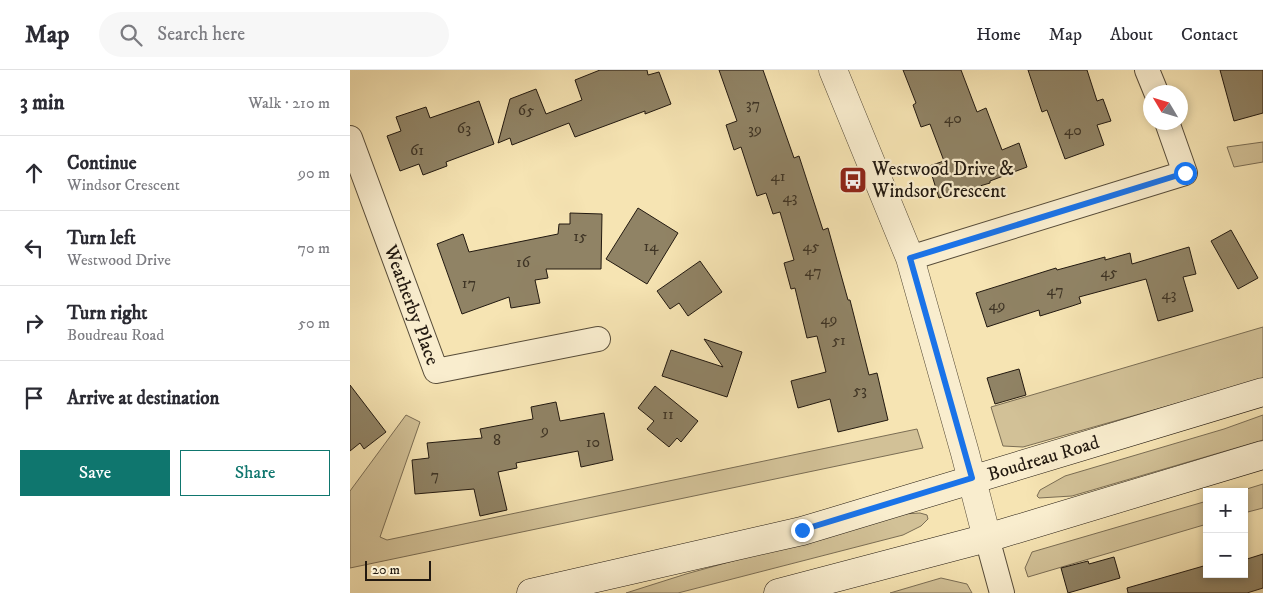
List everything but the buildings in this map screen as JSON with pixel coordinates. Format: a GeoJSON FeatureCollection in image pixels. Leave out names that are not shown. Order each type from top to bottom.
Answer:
{"type":"FeatureCollection","features":[{"type":"Feature","properties":{"kind":"main road"},"geometry":{"type":"LineString","coordinates":[[833,70],[910,258],[987,538]]}},
{"type":"Feature","properties":{"kind":"main road","name":"Boudreau Road"},"geometry":{"type":"LineString","coordinates":[[530,593],[802,530],[1263,392]]}},
{"type":"Feature","properties":{"kind":"main road"},"geometry":{"type":"LineString","coordinates":[[778,593],[987,538],[1263,455]]}},
{"type":"Feature","properties":{"kind":"street"},"geometry":{"type":"LineString","coordinates":[[1147,70],[1153,85]]}},
{"type":"Feature","properties":{"kind":"street"},"geometry":{"type":"LineString","coordinates":[[910,258],[1185,173],[1170,130]]}},
{"type":"Feature","properties":{"kind":"street","name":"Weatherby Place"},"geometry":{"type":"LineString","coordinates":[[350,138],[436,371],[598,339]]}},
{"type":"Feature","properties":{"kind":"street"},"geometry":{"type":"LineString","coordinates":[[987,538],[1002,593]]}},
{"type":"Feature","properties":{"kind":"shaded area"},"geometry":{"type":"Polygon","coordinates":[[[1263,142],[1263,162],[1234,167],[1227,147],[1263,142]]]}},
{"type":"Feature","properties":{"kind":"shaded area"},"geometry":{"type":"Polygon","coordinates":[[[1263,327],[1263,379],[1023,447],[1003,446],[991,407],[1263,327]]]}},
{"type":"Feature","properties":{"kind":"shaded area"},"geometry":{"type":"Polygon","coordinates":[[[406,415],[420,422],[380,537],[387,540],[917,429],[923,448],[350,568],[350,491],[406,415]]]}},
{"type":"Feature","properties":{"kind":"shaded area"},"geometry":{"type":"Polygon","coordinates":[[[1263,415],[1263,440],[1072,496],[1039,498],[1037,496],[1040,490],[1065,476],[1224,429],[1263,415]]]}},
{"type":"Feature","properties":{"kind":"shaded area"},"geometry":{"type":"Polygon","coordinates":[[[1263,484],[1263,508],[1248,512],[1248,489],[1263,484]]]}},
{"type":"Feature","properties":{"kind":"shaded area"},"geometry":{"type":"Polygon","coordinates":[[[1203,502],[1203,525],[1028,577],[1025,568],[1032,552],[1203,502]]]}},
{"type":"Feature","properties":{"kind":"shaded area"},"geometry":{"type":"Polygon","coordinates":[[[920,513],[927,515],[928,519],[921,526],[903,535],[678,593],[626,593],[686,574],[902,514],[920,513]]]}},
{"type":"Feature","properties":{"kind":"shaded area"},"geometry":{"type":"Polygon","coordinates":[[[941,578],[967,584],[972,593],[890,593],[941,578]]]}},
{"type":"Feature","properties":{"kind":"place","name":"Westwood Drive & Windsor Crescent"},"geometry":{"type":"Point","coordinates":[853,180]}},
{"type":"Feature","properties":{"kind":"route"},"geometry":{"type":"LineString","coordinates":[[802,530],[972,478],[910,258],[1185,173]]}}]}
